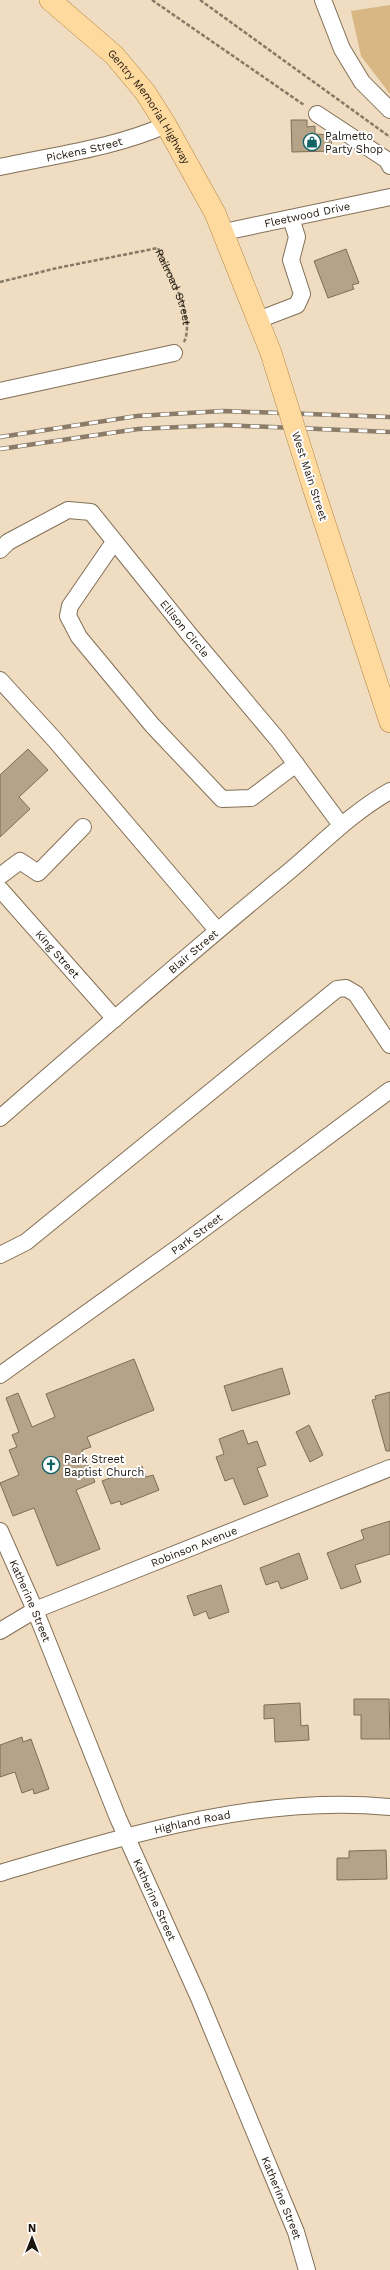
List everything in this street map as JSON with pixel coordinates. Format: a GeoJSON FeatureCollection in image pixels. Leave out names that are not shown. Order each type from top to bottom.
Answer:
{"type":"FeatureCollection","features":[{"type":"Feature","properties":{"kind":"main road","name":"Gentry Memorial Highway"},"geometry":{"type":"LineString","coordinates":[[50,0],[114,54],[145,92],[166,125],[224,232]]}},
{"type":"Feature","properties":{"kind":"main road","name":"West Main Street"},"geometry":{"type":"LineString","coordinates":[[224,232],[271,353],[390,722]]}},
{"type":"Feature","properties":{"kind":"street"},"geometry":{"type":"LineString","coordinates":[[323,0],[342,49],[354,69],[362,82],[390,110]]}},
{"type":"Feature","properties":{"kind":"street"},"geometry":{"type":"LineString","coordinates":[[317,114],[387,160],[390,166]]}},
{"type":"Feature","properties":{"kind":"street","name":"Pickens Street"},"geometry":{"type":"LineString","coordinates":[[0,167],[88,149],[150,132],[166,125]]}},
{"type":"Feature","properties":{"kind":"street","name":"Fleetwood Drive"},"geometry":{"type":"LineString","coordinates":[[224,232],[390,197]]}},
{"type":"Feature","properties":{"kind":"street"},"geometry":{"type":"LineString","coordinates":[[258,320],[298,305],[301,300],[302,294],[291,260],[296,237],[291,218]]}},
{"type":"Feature","properties":{"kind":"street"},"geometry":{"type":"LineString","coordinates":[[0,391],[174,353]]}},
{"type":"Feature","properties":{"kind":"street","name":"Ellison Circle"},"geometry":{"type":"LineString","coordinates":[[0,550],[8,542],[68,510],[91,512],[114,542],[278,740],[341,825]]}},
{"type":"Feature","properties":{"kind":"street"},"geometry":{"type":"LineString","coordinates":[[114,542],[70,606],[68,616],[79,637],[152,725],[222,798],[251,798],[296,764]]}},
{"type":"Feature","properties":{"kind":"street"},"geometry":{"type":"LineString","coordinates":[[0,680],[54,739],[217,930]]}},
{"type":"Feature","properties":{"kind":"street","name":"Blair Street"},"geometry":{"type":"LineString","coordinates":[[0,1118],[217,930],[285,875],[341,825],[390,791]]}},
{"type":"Feature","properties":{"kind":"street"},"geometry":{"type":"LineString","coordinates":[[0,876],[20,861],[38,873],[83,827]]}},
{"type":"Feature","properties":{"kind":"street","name":"King Street"},"geometry":{"type":"LineString","coordinates":[[0,889],[115,1019]]}},
{"type":"Feature","properties":{"kind":"street"},"geometry":{"type":"LineString","coordinates":[[0,1255],[26,1242],[337,989],[346,988],[356,994],[390,1045]]}},
{"type":"Feature","properties":{"kind":"street","name":"Park Street"},"geometry":{"type":"LineString","coordinates":[[0,1375],[183,1244],[390,1090]]}},
{"type":"Feature","properties":{"kind":"street","name":"Robinson Avenue"},"geometry":{"type":"LineString","coordinates":[[0,1631],[35,1610],[390,1468]]}},
{"type":"Feature","properties":{"kind":"street","name":"Katherine Street"},"geometry":{"type":"LineString","coordinates":[[0,1531],[35,1610],[127,1837],[199,1998],[296,2232],[307,2270]]}},
{"type":"Feature","properties":{"kind":"street","name":"Highland Road"},"geometry":{"type":"LineString","coordinates":[[0,1873],[127,1837],[191,1822],[249,1812],[309,1805],[361,1804],[390,1807]]}},
{"type":"Feature","properties":{"kind":"path"},"geometry":{"type":"LineString","coordinates":[[152,0],[317,114]]}},
{"type":"Feature","properties":{"kind":"path"},"geometry":{"type":"LineString","coordinates":[[200,0],[390,137]]}},
{"type":"Feature","properties":{"kind":"path","name":"Railroad Street"},"geometry":{"type":"LineString","coordinates":[[0,282],[57,268],[158,248],[186,316],[186,338],[182,346],[174,353]]}},
{"type":"Feature","properties":{"kind":"shaded area"},"geometry":{"type":"Polygon","coordinates":[[[390,5],[390,94],[361,56],[351,11],[390,5]]]}},
{"type":"Feature","properties":{"kind":"building","name":"Palmetto Party Shop"},"geometry":{"type":"Polygon","coordinates":[[[291,120],[307,120],[307,127],[315,126],[315,134],[331,135],[332,151],[292,152],[291,120]]]}},
{"type":"Feature","properties":{"kind":"building"},"geometry":{"type":"Polygon","coordinates":[[[346,249],[359,283],[352,285],[354,289],[328,298],[314,261],[346,249]]]}},
{"type":"Feature","properties":{"kind":"building"},"geometry":{"type":"Polygon","coordinates":[[[28,749],[48,770],[19,797],[30,809],[0,837],[0,775],[28,749]]]}},
{"type":"Feature","properties":{"kind":"building","name":"Park Street Baptist Church"},"geometry":{"type":"Polygon","coordinates":[[[134,1359],[154,1410],[87,1437],[91,1447],[82,1450],[95,1482],[76,1490],[100,1549],[57,1566],[34,1508],[13,1516],[0,1483],[19,1475],[9,1450],[17,1447],[12,1435],[19,1432],[6,1398],[18,1393],[32,1427],[55,1417],[46,1394],[134,1359]]]}},
{"type":"Feature","properties":{"kind":"building"},"geometry":{"type":"Polygon","coordinates":[[[282,1368],[290,1394],[232,1411],[224,1386],[282,1368]]]}},
{"type":"Feature","properties":{"kind":"building"},"geometry":{"type":"Polygon","coordinates":[[[390,1392],[390,1451],[386,1451],[372,1400],[376,1399],[375,1396],[390,1392]]]}},
{"type":"Feature","properties":{"kind":"building"},"geometry":{"type":"Polygon","coordinates":[[[309,1425],[323,1455],[310,1462],[296,1432],[309,1425]]]}},
{"type":"Feature","properties":{"kind":"building"},"geometry":{"type":"Polygon","coordinates":[[[243,1430],[248,1444],[257,1441],[266,1465],[257,1468],[268,1496],[244,1505],[233,1478],[225,1481],[216,1457],[224,1454],[219,1439],[243,1430]]]}},
{"type":"Feature","properties":{"kind":"building"},"geometry":{"type":"Polygon","coordinates":[[[142,1466],[146,1477],[153,1475],[159,1490],[121,1505],[120,1501],[111,1504],[102,1481],[142,1466]]]}},
{"type":"Feature","properties":{"kind":"building"},"geometry":{"type":"Polygon","coordinates":[[[390,1521],[390,1554],[355,1565],[361,1582],[341,1589],[327,1553],[364,1539],[361,1530],[390,1521]]]}},
{"type":"Feature","properties":{"kind":"building"},"geometry":{"type":"Polygon","coordinates":[[[299,1553],[308,1579],[281,1589],[278,1581],[266,1585],[260,1568],[299,1553]]]}},
{"type":"Feature","properties":{"kind":"building"},"geometry":{"type":"Polygon","coordinates":[[[221,1585],[229,1612],[209,1619],[206,1611],[194,1616],[187,1596],[221,1585]]]}},
{"type":"Feature","properties":{"kind":"building"},"geometry":{"type":"Polygon","coordinates":[[[354,1699],[389,1699],[390,1739],[361,1739],[361,1715],[354,1715],[354,1699]]]}},
{"type":"Feature","properties":{"kind":"building"},"geometry":{"type":"Polygon","coordinates":[[[300,1703],[301,1726],[308,1725],[309,1740],[275,1742],[274,1718],[264,1719],[264,1705],[300,1703]]]}},
{"type":"Feature","properties":{"kind":"building"},"geometry":{"type":"Polygon","coordinates":[[[22,1737],[23,1742],[31,1739],[49,1789],[34,1794],[33,1789],[22,1793],[15,1772],[0,1777],[0,1745],[22,1737]]]}},
{"type":"Feature","properties":{"kind":"building"},"geometry":{"type":"Polygon","coordinates":[[[386,1850],[387,1879],[337,1880],[337,1858],[349,1858],[349,1851],[386,1850]]]}},
{"type":"Feature","properties":{"kind":"railway"},"geometry":{"type":"LineString","coordinates":[[0,437],[137,416],[223,411],[390,417]]}},
{"type":"Feature","properties":{"kind":"railway"},"geometry":{"type":"LineString","coordinates":[[0,449],[138,429],[222,425],[390,432]]}},
{"type":"Feature","properties":{"kind":"place","name":"Palmetto Party Shop"},"geometry":{"type":"Point","coordinates":[312,142]}},
{"type":"Feature","properties":{"kind":"place","name":"Park Street Baptist Church"},"geometry":{"type":"Point","coordinates":[51,1465]}}]}
